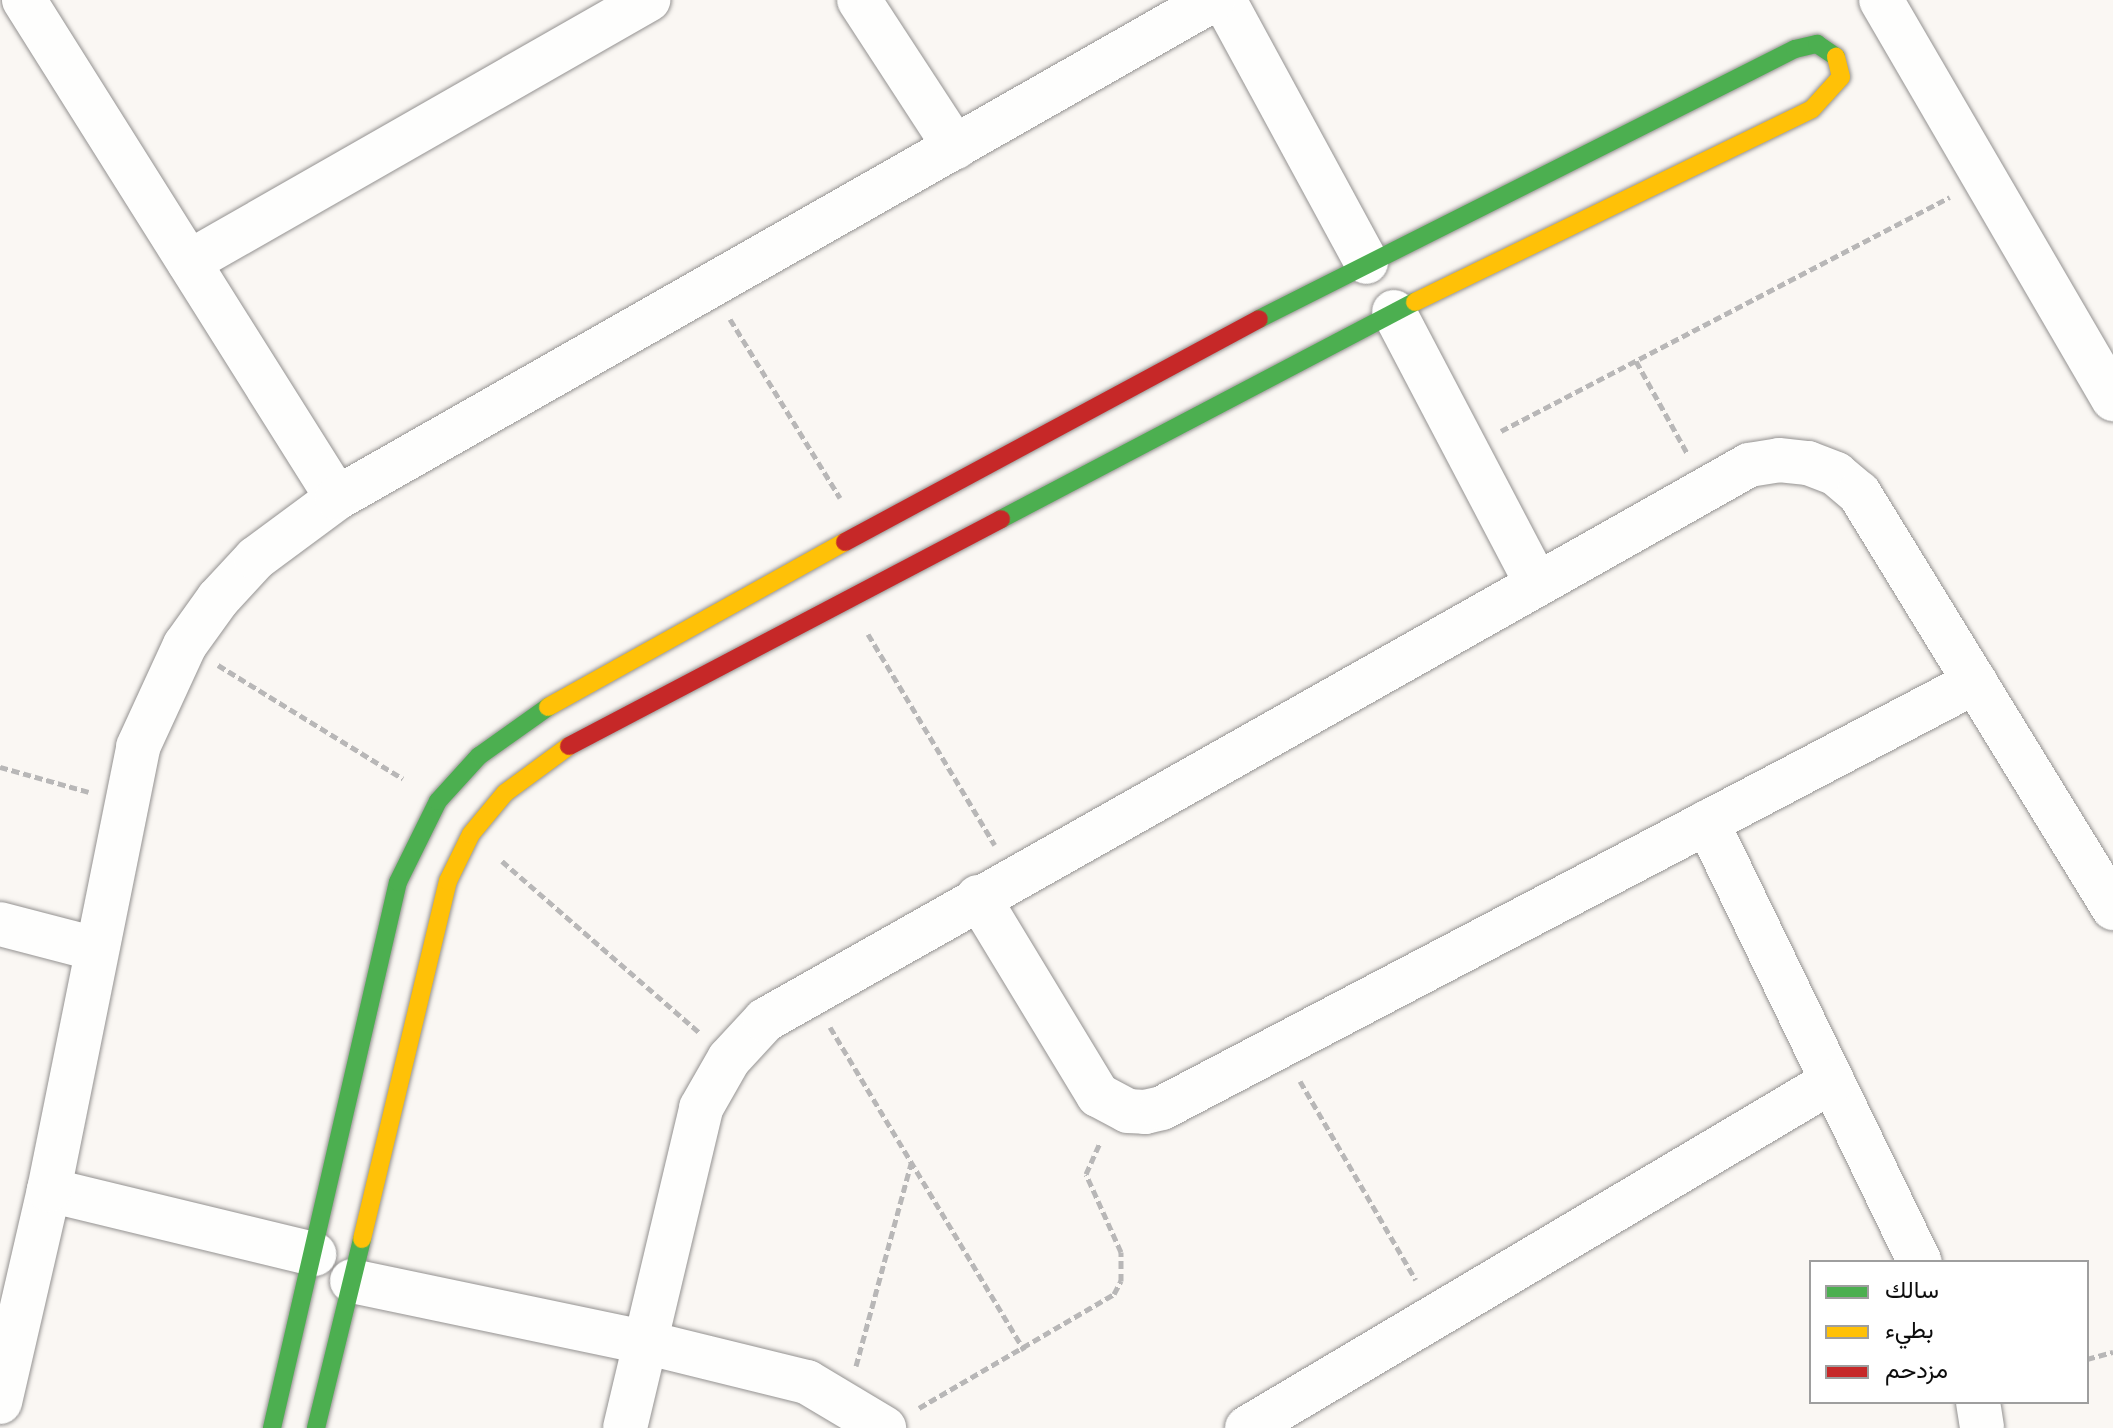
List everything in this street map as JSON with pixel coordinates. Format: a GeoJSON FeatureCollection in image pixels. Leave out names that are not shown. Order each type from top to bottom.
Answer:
{"type":"FeatureCollection","features":[{"type":"Feature","properties":{"kind":"street"},"geometry":{"type":"LineString","coordinates":[[0,13],[24,0],[337,498]]}},
{"type":"Feature","properties":{"kind":"street"},"geometry":{"type":"LineString","coordinates":[[189,262],[648,0]]}},
{"type":"Feature","properties":{"kind":"street"},"geometry":{"type":"LineString","coordinates":[[859,0],[955,147]]}},
{"type":"Feature","properties":{"kind":"street"},"geometry":{"type":"LineString","coordinates":[[0,1402],[49,1190],[125,802],[143,734],[185,645],[256,558],[337,498],[1213,0]]}},
{"type":"Feature","properties":{"kind":"street"},"geometry":{"type":"LineString","coordinates":[[1224,0],[1366,262]]}},
{"type":"Feature","properties":{"kind":"street"},"geometry":{"type":"LineString","coordinates":[[1881,0],[2113,399]]}},
{"type":"Feature","properties":{"kind":"street"},"geometry":{"type":"LineString","coordinates":[[272,1428],[398,882],[438,801],[479,756],[536,714],[861,533],[1366,262],[1795,49],[1817,44],[1836,55],[1841,77],[1812,109],[1394,312],[545,759],[505,793],[471,834],[448,881],[316,1428]]}},
{"type":"Feature","properties":{"kind":"street"},"geometry":{"type":"LineString","coordinates":[[1394,312],[1537,584]]}},
{"type":"Feature","properties":{"kind":"street"},"geometry":{"type":"LineString","coordinates":[[625,1428],[701,1108],[729,1059],[765,1020],[809,992],[1749,465],[1779,460],[1808,463],[1836,474],[1859,493],[2113,908]]}},
{"type":"Feature","properties":{"kind":"street"},"geometry":{"type":"LineString","coordinates":[[996,887],[1087,1080],[1098,1095],[1128,1111],[1162,1108],[1975,682]]}},
{"type":"Feature","properties":{"kind":"street"},"geometry":{"type":"LineString","coordinates":[[1707,822],[1919,1260]]}},
{"type":"Feature","properties":{"kind":"street"},"geometry":{"type":"LineString","coordinates":[[0,924],[96,949]]}},
{"type":"Feature","properties":{"kind":"street"},"geometry":{"type":"LineString","coordinates":[[1247,1428],[1832,1081]]}},
{"type":"Feature","properties":{"kind":"street"},"geometry":{"type":"LineString","coordinates":[[49,1190],[314,1254]]}},
{"type":"Feature","properties":{"kind":"street"},"geometry":{"type":"LineString","coordinates":[[352,1281],[644,1342],[807,1382],[847,1402],[884,1428]]}},
{"type":"Feature","properties":{"kind":"street"},"geometry":{"type":"LineString","coordinates":[[1978,1404],[1982,1428]]}},
{"type":"Feature","properties":{"kind":"path"},"geometry":{"type":"LineString","coordinates":[[1466,450],[1951,197]]}},
{"type":"Feature","properties":{"kind":"path"},"geometry":{"type":"LineString","coordinates":[[709,286],[861,533]]}},
{"type":"Feature","properties":{"kind":"path"},"geometry":{"type":"LineString","coordinates":[[1636,361],[1707,489]]}},
{"type":"Feature","properties":{"kind":"path"},"geometry":{"type":"LineString","coordinates":[[848,600],[996,887]]}},
{"type":"Feature","properties":{"kind":"path"},"geometry":{"type":"LineString","coordinates":[[185,645],[438,801]]}},
{"type":"Feature","properties":{"kind":"path"},"geometry":{"type":"LineString","coordinates":[[0,767],[125,802]]}},
{"type":"Feature","properties":{"kind":"path"},"geometry":{"type":"LineString","coordinates":[[471,834],[729,1059]]}},
{"type":"Feature","properties":{"kind":"path"},"geometry":{"type":"LineString","coordinates":[[809,992],[1024,1350]]}},
{"type":"Feature","properties":{"kind":"path"},"geometry":{"type":"LineString","coordinates":[[1279,1045],[1437,1315]]}},
{"type":"Feature","properties":{"kind":"path"},"geometry":{"type":"LineString","coordinates":[[884,1428],[1102,1303],[1121,1281],[1121,1252],[1086,1174],[1094,1151],[1128,1111]]}},
{"type":"Feature","properties":{"kind":"path"},"geometry":{"type":"LineString","coordinates":[[847,1402],[911,1162]]}},
{"type":"Feature","properties":{"kind":"path"},"geometry":{"type":"LineString","coordinates":[[2089,1358],[2113,1352]]}},
{"type":"Feature","properties":{"kind":"traffic: fast"},"geometry":{"type":"LineString","coordinates":[[1259,319],[1795,49],[1817,44],[1836,57]]}},
{"type":"Feature","properties":{"kind":"traffic: fast"},"geometry":{"type":"LineString","coordinates":[[1001,519],[1415,302]]}},
{"type":"Feature","properties":{"kind":"traffic: fast"},"geometry":{"type":"LineString","coordinates":[[272,1428],[398,882],[438,801],[479,756],[548,707]]}},
{"type":"Feature","properties":{"kind":"traffic: fast"},"geometry":{"type":"LineString","coordinates":[[316,1428],[362,1239]]}},
{"type":"Feature","properties":{"kind":"traffic: slow"},"geometry":{"type":"LineString","coordinates":[[1415,302],[1812,109],[1841,77],[1836,57]]}},
{"type":"Feature","properties":{"kind":"traffic: slow"},"geometry":{"type":"LineString","coordinates":[[548,707],[845,542]]}},
{"type":"Feature","properties":{"kind":"traffic: slow"},"geometry":{"type":"LineString","coordinates":[[362,1239],[448,881],[471,834],[505,793],[569,746]]}},
{"type":"Feature","properties":{"kind":"traffic: jam"},"geometry":{"type":"LineString","coordinates":[[845,542],[1259,319]]}},
{"type":"Feature","properties":{"kind":"traffic: jam"},"geometry":{"type":"LineString","coordinates":[[569,746],[1001,519]]}}]}
